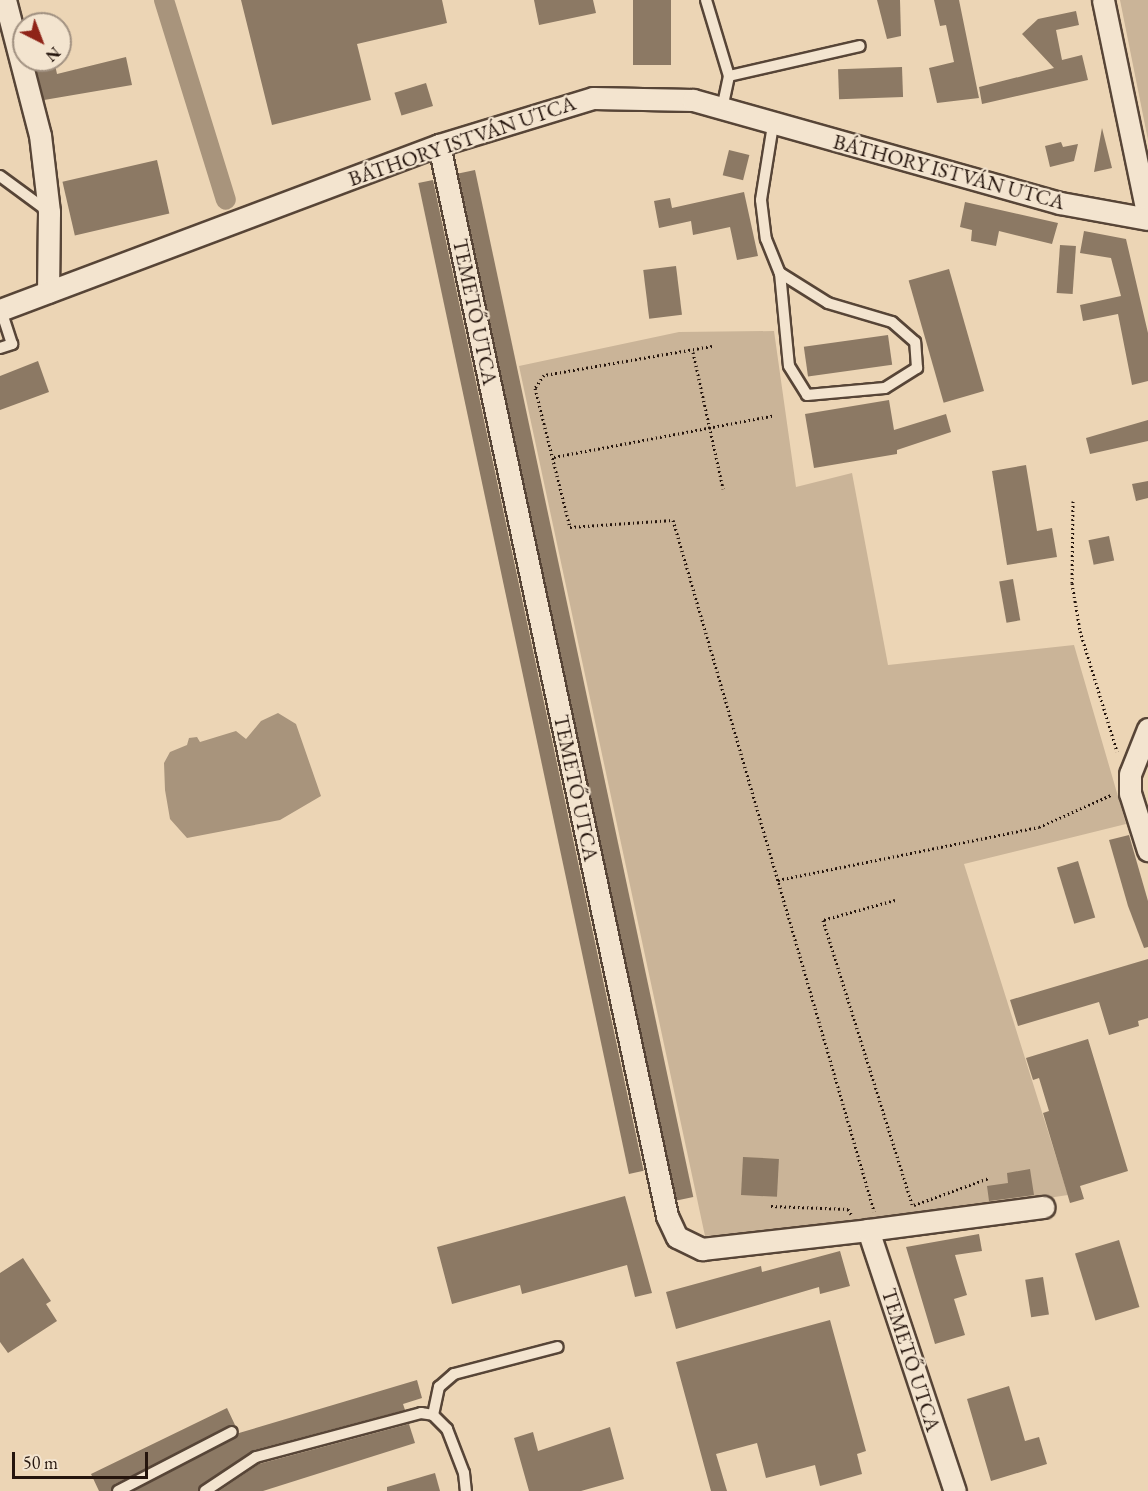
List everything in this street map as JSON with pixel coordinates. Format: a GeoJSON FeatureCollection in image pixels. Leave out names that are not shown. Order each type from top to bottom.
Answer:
{"type":"FeatureCollection","features":[{"type":"Feature","properties":{"kind":"street"},"geometry":{"type":"LineString","coordinates":[[5,0],[40,135],[49,212],[48,292]]}},
{"type":"Feature","properties":{"kind":"street"},"geometry":{"type":"LineString","coordinates":[[1103,0],[1148,218]]}},
{"type":"Feature","properties":{"kind":"street","name":"BÁTHORY ISTVÁN UTCA"},"geometry":{"type":"LineString","coordinates":[[0,310],[439,146],[593,98],[693,100],[773,125],[1060,202],[1148,218]]}},
{"type":"Feature","properties":{"kind":"street","name":"TEMETŐ UTCA"},"geometry":{"type":"LineString","coordinates":[[439,146],[667,1216],[677,1237],[702,1249],[868,1224],[1042,1207]]}},
{"type":"Feature","properties":{"kind":"street"},"geometry":{"type":"LineString","coordinates":[[1148,729],[1130,774],[1130,793],[1148,850]]}},
{"type":"Feature","properties":{"kind":"street","name":"TEMETŐ UTCA"},"geometry":{"type":"LineString","coordinates":[[868,1224],[955,1491]]}},
{"type":"Feature","properties":{"kind":"lane"},"geometry":{"type":"LineString","coordinates":[[706,0],[729,76],[722,110]]}},
{"type":"Feature","properties":{"kind":"lane"},"geometry":{"type":"LineString","coordinates":[[729,76],[860,46]]}},
{"type":"Feature","properties":{"kind":"lane"},"geometry":{"type":"LineString","coordinates":[[773,125],[761,200],[766,239],[780,273],[789,366],[807,395],[885,388],[917,368],[915,342],[892,322],[828,303],[780,273]]}},
{"type":"Feature","properties":{"kind":"lane"},"geometry":{"type":"LineString","coordinates":[[0,176],[49,212]]}},
{"type":"Feature","properties":{"kind":"lane"},"geometry":{"type":"LineString","coordinates":[[0,310],[12,344],[0,348]]}},
{"type":"Feature","properties":{"kind":"lane"},"geometry":{"type":"LineString","coordinates":[[466,1491],[454,1442],[433,1415],[439,1387],[454,1374],[558,1347]]}},
{"type":"Feature","properties":{"kind":"lane"},"geometry":{"type":"LineString","coordinates":[[205,1491],[256,1457],[405,1414],[433,1415]]}},
{"type":"Feature","properties":{"kind":"lane"},"geometry":{"type":"LineString","coordinates":[[118,1491],[232,1432]]}},
{"type":"Feature","properties":{"kind":"path"},"geometry":{"type":"LineString","coordinates":[[712,346],[693,352],[544,375],[535,388],[570,527],[673,520],[778,880],[868,1224]]}},
{"type":"Feature","properties":{"kind":"path"},"geometry":{"type":"LineString","coordinates":[[693,352],[723,489]]}},
{"type":"Feature","properties":{"kind":"path"},"geometry":{"type":"LineString","coordinates":[[554,458],[772,416]]}},
{"type":"Feature","properties":{"kind":"path"},"geometry":{"type":"LineString","coordinates":[[1073,501],[1072,583],[1080,630],[1120,760]]}},
{"type":"Feature","properties":{"kind":"path"},"geometry":{"type":"LineString","coordinates":[[778,880],[1039,827],[1107,796],[1130,793]]}},
{"type":"Feature","properties":{"kind":"path"},"geometry":{"type":"LineString","coordinates":[[895,900],[824,920],[913,1206]]}},
{"type":"Feature","properties":{"kind":"path"},"geometry":{"type":"LineString","coordinates":[[909,1211],[913,1206],[989,1178]]}},
{"type":"Feature","properties":{"kind":"path"},"geometry":{"type":"LineString","coordinates":[[771,1206],[848,1209],[868,1224]]}},
{"type":"Feature","properties":{"kind":"shaded area"},"geometry":{"type":"Polygon","coordinates":[[[1120,0],[1148,0],[1148,140],[1120,0]]]}},
{"type":"Feature","properties":{"kind":"shaded area"},"geometry":{"type":"Polygon","coordinates":[[[774,331],[796,487],[852,473],[888,665],[1074,645],[1126,824],[964,864],[1068,1195],[883,1223],[705,1236],[519,366],[679,332],[774,331]]]}},
{"type":"Feature","properties":{"kind":"shaded area"},"geometry":{"type":"Polygon","coordinates":[[[278,713],[296,724],[321,796],[280,820],[187,838],[170,819],[165,790],[164,763],[170,752],[187,745],[189,738],[197,737],[200,742],[236,731],[246,739],[261,721],[278,713]]]}},
{"type":"Feature","properties":{"kind":"building"},"geometry":{"type":"Polygon","coordinates":[[[241,0],[442,0],[447,23],[357,44],[371,100],[272,125],[241,0]]]}},
{"type":"Feature","properties":{"kind":"building"},"geometry":{"type":"Polygon","coordinates":[[[534,0],[593,0],[596,13],[539,25],[534,0]]]}},
{"type":"Feature","properties":{"kind":"building"},"geometry":{"type":"Polygon","coordinates":[[[633,0],[671,0],[671,65],[633,65],[633,0]]]}},
{"type":"Feature","properties":{"kind":"building"},"geometry":{"type":"Polygon","coordinates":[[[877,0],[900,0],[901,36],[887,39],[877,0]]]}},
{"type":"Feature","properties":{"kind":"building"},"geometry":{"type":"Polygon","coordinates":[[[934,0],[959,0],[979,98],[937,103],[929,68],[954,62],[946,25],[940,26],[934,0]]]}},
{"type":"Feature","properties":{"kind":"building"},"geometry":{"type":"Polygon","coordinates":[[[1076,11],[1079,25],[1056,30],[1062,60],[1082,55],[1088,80],[982,104],[979,87],[1054,68],[1022,34],[1038,19],[1076,11]]]}},
{"type":"Feature","properties":{"kind":"building"},"geometry":{"type":"Polygon","coordinates":[[[126,57],[132,85],[44,100],[37,72],[57,72],[57,74],[126,57]]]}},
{"type":"Feature","properties":{"kind":"building"},"geometry":{"type":"Polygon","coordinates":[[[902,67],[903,97],[839,99],[838,69],[902,67]]]}},
{"type":"Feature","properties":{"kind":"building"},"geometry":{"type":"Polygon","coordinates":[[[426,83],[433,106],[401,116],[394,93],[426,83]]]}},
{"type":"Feature","properties":{"kind":"building"},"geometry":{"type":"Polygon","coordinates":[[[1102,128],[1112,168],[1094,172],[1102,128]]]}},
{"type":"Feature","properties":{"kind":"building"},"geometry":{"type":"Polygon","coordinates":[[[1061,142],[1063,147],[1078,144],[1074,161],[1050,167],[1045,146],[1061,142]]]}},
{"type":"Feature","properties":{"kind":"building"},"geometry":{"type":"Polygon","coordinates":[[[729,150],[749,155],[743,180],[723,175],[729,150]]]}},
{"type":"Feature","properties":{"kind":"building"},"geometry":{"type":"Polygon","coordinates":[[[157,160],[169,214],[75,235],[62,182],[157,160]]]}},
{"type":"Feature","properties":{"kind":"building"},"geometry":{"type":"Polygon","coordinates":[[[475,170],[693,1197],[677,1201],[458,174],[475,170]]]}},
{"type":"Feature","properties":{"kind":"building"},"geometry":{"type":"Polygon","coordinates":[[[433,180],[644,1171],[629,1174],[418,183],[433,180]]]}},
{"type":"Feature","properties":{"kind":"building"},"geometry":{"type":"Polygon","coordinates":[[[744,192],[758,256],[737,260],[730,227],[693,235],[691,221],[659,228],[654,201],[670,198],[672,208],[744,192]]]}},
{"type":"Feature","properties":{"kind":"building"},"geometry":{"type":"Polygon","coordinates":[[[965,202],[1058,223],[1052,244],[999,231],[996,246],[971,241],[972,230],[960,227],[965,202]]]}},
{"type":"Feature","properties":{"kind":"building"},"geometry":{"type":"Polygon","coordinates":[[[1084,231],[1126,239],[1148,333],[1148,381],[1132,385],[1118,314],[1083,321],[1080,305],[1121,296],[1111,258],[1080,253],[1084,231]]]}},
{"type":"Feature","properties":{"kind":"building"},"geometry":{"type":"Polygon","coordinates":[[[1060,245],[1076,246],[1073,294],[1057,293],[1060,245]]]}},
{"type":"Feature","properties":{"kind":"building"},"geometry":{"type":"Polygon","coordinates":[[[676,266],[682,315],[649,319],[643,270],[676,266]]]}},
{"type":"Feature","properties":{"kind":"building"},"geometry":{"type":"Polygon","coordinates":[[[949,269],[984,391],[944,403],[909,281],[949,269]]]}},
{"type":"Feature","properties":{"kind":"building"},"geometry":{"type":"Polygon","coordinates":[[[888,335],[892,365],[808,377],[804,347],[888,335]]]}},
{"type":"Feature","properties":{"kind":"building"},"geometry":{"type":"Polygon","coordinates":[[[38,361],[49,392],[0,410],[0,376],[38,361]]]}},
{"type":"Feature","properties":{"kind":"building"},"geometry":{"type":"Polygon","coordinates":[[[889,400],[894,430],[946,414],[951,432],[897,450],[897,454],[814,468],[805,414],[889,400]]]}},
{"type":"Feature","properties":{"kind":"building"},"geometry":{"type":"Polygon","coordinates":[[[1148,420],[1148,441],[1090,454],[1086,438],[1148,420]]]}},
{"type":"Feature","properties":{"kind":"building"},"geometry":{"type":"Polygon","coordinates":[[[1026,465],[1037,531],[1052,528],[1057,557],[1007,565],[992,471],[1026,465]]]}},
{"type":"Feature","properties":{"kind":"building"},"geometry":{"type":"Polygon","coordinates":[[[1148,481],[1148,498],[1136,501],[1132,484],[1148,481]]]}},
{"type":"Feature","properties":{"kind":"building"},"geometry":{"type":"Polygon","coordinates":[[[1109,536],[1114,560],[1094,565],[1088,540],[1109,536]]]}},
{"type":"Feature","properties":{"kind":"building"},"geometry":{"type":"Polygon","coordinates":[[[1013,579],[1020,620],[1007,623],[999,581],[1013,579]]]}},
{"type":"Feature","properties":{"kind":"building"},"geometry":{"type":"Polygon","coordinates":[[[1129,835],[1148,901],[1148,947],[1144,948],[1128,906],[1109,840],[1129,835]]]}},
{"type":"Feature","properties":{"kind":"building"},"geometry":{"type":"Polygon","coordinates":[[[1078,861],[1095,917],[1074,924],[1057,867],[1078,861]]]}},
{"type":"Feature","properties":{"kind":"building"},"geometry":{"type":"Polygon","coordinates":[[[1148,959],[1148,1018],[1138,1021],[1139,1026],[1109,1035],[1099,1002],[1018,1026],[1010,1000],[1148,959]]]}},
{"type":"Feature","properties":{"kind":"building"},"geometry":{"type":"Polygon","coordinates":[[[1088,1039],[1128,1171],[1080,1186],[1084,1199],[1070,1203],[1043,1113],[1049,1111],[1039,1078],[1033,1080],[1026,1058],[1088,1039]]]}},
{"type":"Feature","properties":{"kind":"building"},"geometry":{"type":"Polygon","coordinates":[[[743,1157],[779,1159],[777,1197],[741,1195],[743,1157]]]}},
{"type":"Feature","properties":{"kind":"building"},"geometry":{"type":"Polygon","coordinates":[[[1030,1169],[1034,1195],[989,1201],[987,1186],[1008,1183],[1007,1173],[1030,1169]]]}},
{"type":"Feature","properties":{"kind":"building"},"geometry":{"type":"Polygon","coordinates":[[[625,1196],[652,1293],[635,1297],[627,1265],[522,1294],[520,1285],[452,1304],[437,1247],[625,1196]]]}},
{"type":"Feature","properties":{"kind":"building"},"geometry":{"type":"Polygon","coordinates":[[[979,1234],[982,1251],[955,1255],[967,1295],[954,1299],[965,1335],[935,1344],[906,1247],[979,1234]]]}},
{"type":"Feature","properties":{"kind":"building"},"geometry":{"type":"Polygon","coordinates":[[[1119,1240],[1139,1307],[1095,1320],[1075,1253],[1119,1240]]]}},
{"type":"Feature","properties":{"kind":"building"},"geometry":{"type":"Polygon","coordinates":[[[840,1251],[850,1286],[820,1294],[819,1287],[676,1329],[666,1292],[761,1266],[762,1272],[840,1251]]]}},
{"type":"Feature","properties":{"kind":"building"},"geometry":{"type":"Polygon","coordinates":[[[23,1258],[51,1301],[46,1304],[57,1321],[8,1353],[0,1342],[0,1273],[23,1258]]]}},
{"type":"Feature","properties":{"kind":"building"},"geometry":{"type":"Polygon","coordinates":[[[1043,1277],[1049,1315],[1031,1317],[1025,1280],[1043,1277]]]}},
{"type":"Feature","properties":{"kind":"building"},"geometry":{"type":"Polygon","coordinates":[[[830,1320],[866,1451],[857,1454],[862,1474],[820,1486],[815,1465],[766,1478],[757,1443],[716,1454],[727,1491],[711,1491],[676,1362],[830,1320]]]}},
{"type":"Feature","properties":{"kind":"building"},"geometry":{"type":"Polygon","coordinates":[[[417,1380],[422,1398],[403,1404],[405,1410],[254,1450],[198,1491],[134,1491],[239,1433],[417,1380]]]}},
{"type":"Feature","properties":{"kind":"building"},"geometry":{"type":"Polygon","coordinates":[[[1009,1386],[1025,1441],[1039,1437],[1047,1464],[991,1481],[967,1399],[1009,1386]]]}},
{"type":"Feature","properties":{"kind":"building"},"geometry":{"type":"Polygon","coordinates":[[[227,1408],[235,1425],[115,1484],[111,1491],[99,1491],[91,1474],[227,1408]]]}},
{"type":"Feature","properties":{"kind":"building"},"geometry":{"type":"Polygon","coordinates":[[[409,1424],[415,1443],[263,1491],[219,1491],[259,1464],[409,1424]]]}},
{"type":"Feature","properties":{"kind":"building"},"geometry":{"type":"Polygon","coordinates":[[[610,1427],[624,1479],[581,1491],[529,1491],[514,1438],[533,1432],[538,1451],[610,1427]]]}},
{"type":"Feature","properties":{"kind":"building"},"geometry":{"type":"Polygon","coordinates":[[[435,1473],[440,1491],[387,1491],[387,1487],[435,1473]]]}},
{"type":"Feature","properties":{"kind":"waterway"},"geometry":{"type":"LineString","coordinates":[[164,0],[226,200]]}}]}
